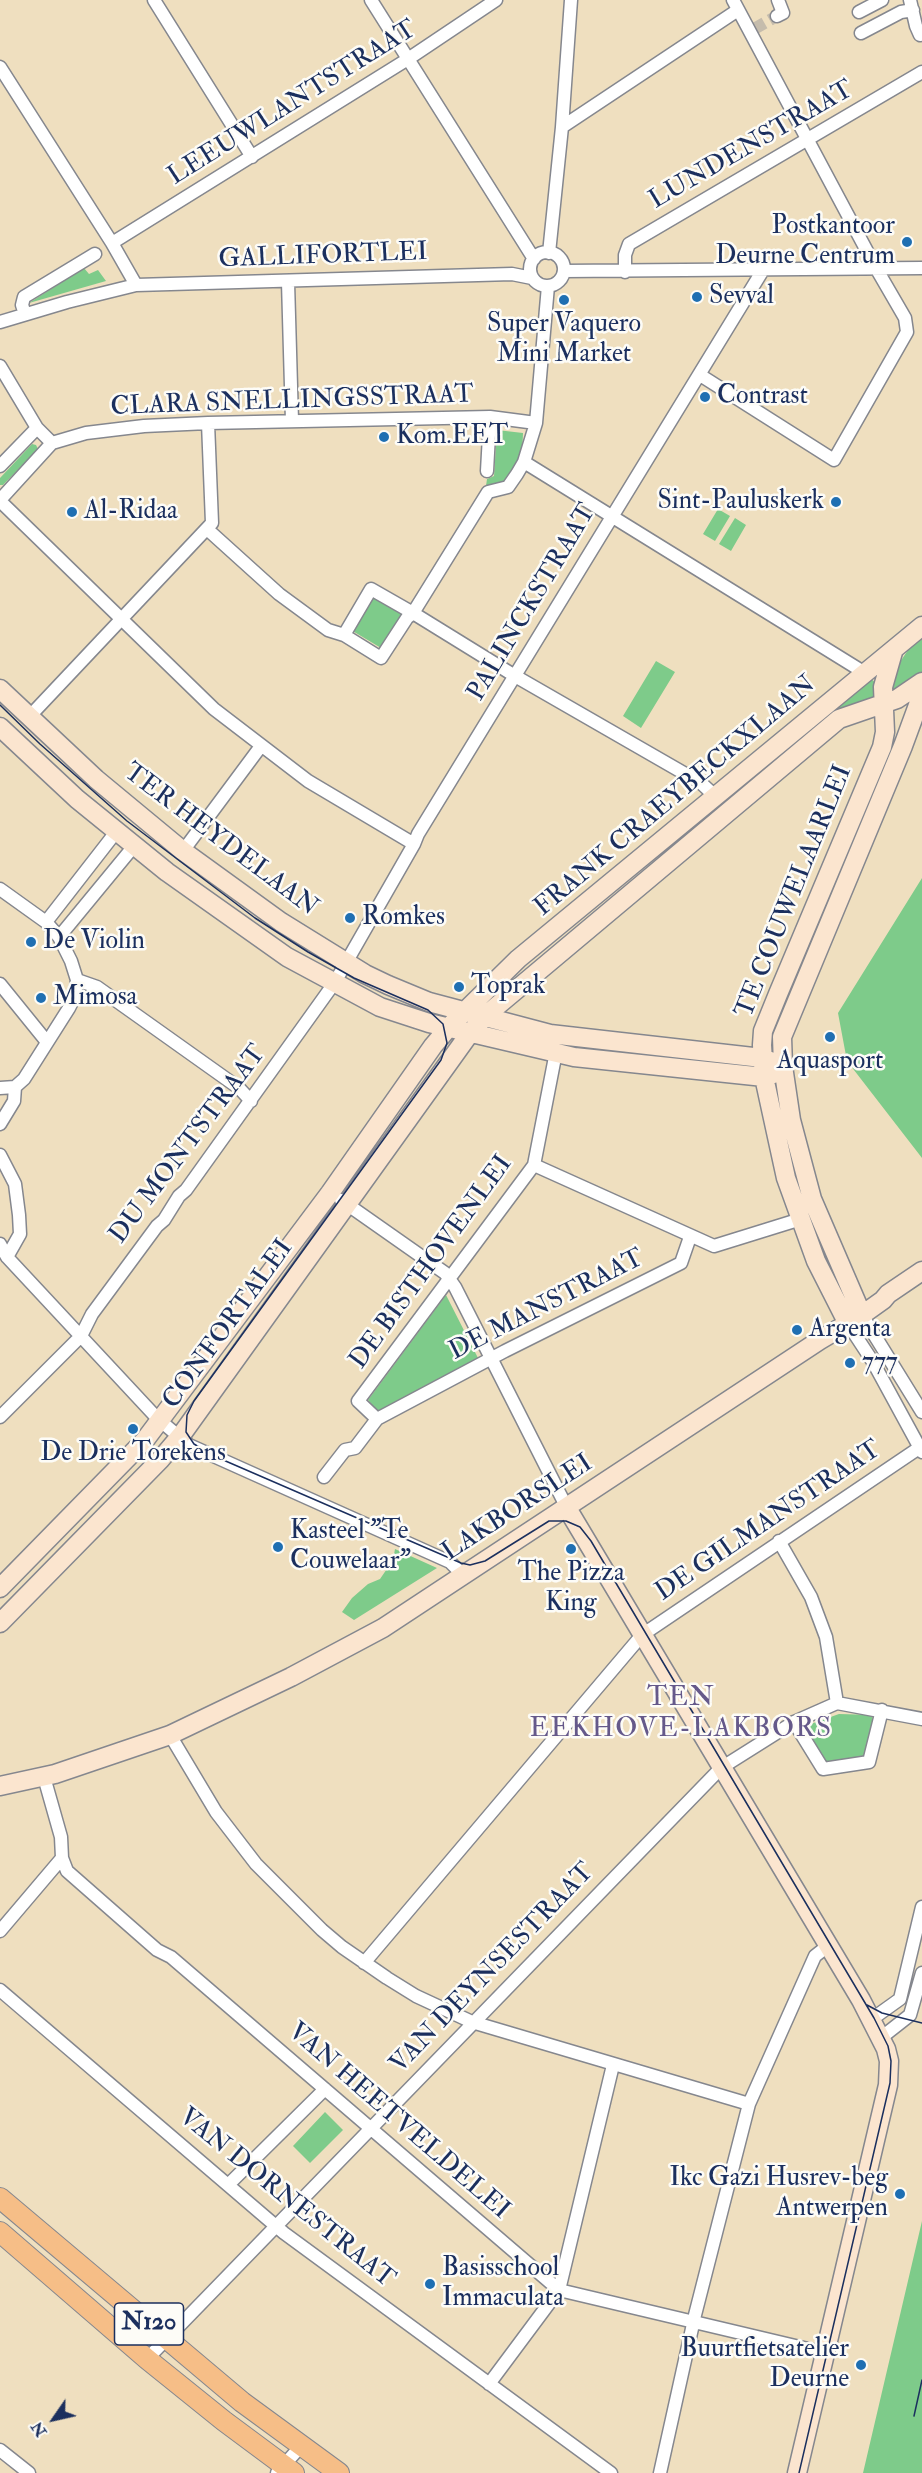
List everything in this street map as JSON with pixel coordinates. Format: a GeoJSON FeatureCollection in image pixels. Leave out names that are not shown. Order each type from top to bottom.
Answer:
{"type":"FeatureCollection","features":[{"type":"Feature","properties":{"kind":"main road","name":"N120"},"geometry":{"type":"LineString","coordinates":[[0,2198],[242,2402],[339,2473]]}},
{"type":"Feature","properties":{"kind":"main road","name":"N120"},"geometry":{"type":"LineString","coordinates":[[0,2232],[147,2359],[285,2471]]}},
{"type":"Feature","properties":{"kind":"street"},"geometry":{"type":"LineString","coordinates":[[154,0],[252,157]]}},
{"type":"Feature","properties":{"kind":"street"},"geometry":{"type":"LineString","coordinates":[[371,0],[532,268],[538,284],[548,286],[558,282],[564,272],[561,260],[549,253],[540,254],[532,268]]}},
{"type":"Feature","properties":{"kind":"street","name":"LEEUWLANTSTRAAT"},"geometry":{"type":"LineString","coordinates":[[112,243],[408,59],[496,0]]}},
{"type":"Feature","properties":{"kind":"street"},"geometry":{"type":"LineString","coordinates":[[549,253],[562,127],[571,0]]}},
{"type":"Feature","properties":{"kind":"street"},"geometry":{"type":"LineString","coordinates":[[778,0],[780,14]]}},
{"type":"Feature","properties":{"kind":"street"},"geometry":{"type":"LineString","coordinates":[[859,12],[882,0]]}},
{"type":"Feature","properties":{"kind":"street"},"geometry":{"type":"LineString","coordinates":[[562,127],[735,5],[752,30],[807,140],[905,318],[907,332],[834,460],[700,375]]}},
{"type":"Feature","properties":{"kind":"street"},"geometry":{"type":"LineString","coordinates":[[861,33],[911,5],[920,35]]}},
{"type":"Feature","properties":{"kind":"street"},"geometry":{"type":"LineString","coordinates":[[0,67],[112,243],[136,285]]}},
{"type":"Feature","properties":{"kind":"street","name":"LUNDENSTRAAT"},"geometry":{"type":"LineString","coordinates":[[625,272],[624,255],[629,244],[922,72]]}},
{"type":"Feature","properties":{"kind":"street"},"geometry":{"type":"LineString","coordinates":[[25,314],[22,305],[24,297],[95,254]]}},
{"type":"Feature","properties":{"kind":"street","name":"GALLIFORTLEI"},"geometry":{"type":"LineString","coordinates":[[0,322],[136,285],[513,274],[532,268]]}},
{"type":"Feature","properties":{"kind":"street"},"geometry":{"type":"LineString","coordinates":[[564,272],[922,268]]}},
{"type":"Feature","properties":{"kind":"street","name":"PALINCKSTRAAT"},"geometry":{"type":"LineString","coordinates":[[346,963],[418,834],[653,446],[700,375],[763,270]]}},
{"type":"Feature","properties":{"kind":"street"},"geometry":{"type":"LineString","coordinates":[[288,282],[292,421]]}},
{"type":"Feature","properties":{"kind":"street"},"geometry":{"type":"LineString","coordinates":[[207,530],[279,594],[328,630],[344,635],[381,658],[488,492],[510,485],[524,462],[536,423],[548,286]]}},
{"type":"Feature","properties":{"kind":"street"},"geometry":{"type":"LineString","coordinates":[[0,366],[38,428],[52,443],[0,501],[214,709],[308,781],[414,844]]}},
{"type":"Feature","properties":{"kind":"street"},"geometry":{"type":"LineString","coordinates":[[487,471],[490,417]]}},
{"type":"Feature","properties":{"kind":"street","name":"CLARA SNELLINGSSTRAAT"},"geometry":{"type":"LineString","coordinates":[[52,443],[86,433],[144,426],[208,423],[490,417],[536,423]]}},
{"type":"Feature","properties":{"kind":"street"},"geometry":{"type":"LineString","coordinates":[[28,717],[212,524],[208,423]]}},
{"type":"Feature","properties":{"kind":"street"},"geometry":{"type":"LineString","coordinates":[[0,466],[38,428]]}},
{"type":"Feature","properties":{"kind":"street"},"geometry":{"type":"LineString","coordinates":[[524,462],[865,673]]}},
{"type":"Feature","properties":{"kind":"street"},"geometry":{"type":"LineString","coordinates":[[344,635],[371,589],[515,676],[701,783],[729,812]]}},
{"type":"Feature","properties":{"kind":"street","name":"FRANK CRAEYBECKXLAAN"},"geometry":{"type":"LineString","coordinates":[[465,1010],[518,959],[922,626]]}},
{"type":"Feature","properties":{"kind":"street","name":"TE COUWELAARLEI"},"geometry":{"type":"LineString","coordinates":[[837,1283],[816,1261],[786,1178],[764,1077],[763,1031],[882,747],[885,732],[883,687],[893,652]]}},
{"type":"Feature","properties":{"kind":"street","name":"FRANK CRAEYBECKXLAAN"},"geometry":{"type":"LineString","coordinates":[[485,1016],[838,719],[897,699],[922,684]]}},
{"type":"Feature","properties":{"kind":"street","name":"TE COUWELAARLEI"},"geometry":{"type":"LineString","coordinates":[[853,1316],[837,1283],[791,1120],[783,1069],[782,1037],[903,746],[918,705],[922,684]]}},
{"type":"Feature","properties":{"kind":"street","name":"TER HEYDELAAN"},"geometry":{"type":"LineString","coordinates":[[0,689],[96,779],[183,851],[242,895],[346,963],[408,994],[550,1034],[762,1058],[783,1069]]}},
{"type":"Feature","properties":{"kind":"street","name":"TER HEYDELAAN"},"geometry":{"type":"LineString","coordinates":[[0,727],[134,846],[287,957],[380,1007],[401,1015],[470,1033],[574,1057],[764,1077]]}},
{"type":"Feature","properties":{"kind":"street"},"geometry":{"type":"LineString","coordinates":[[183,851],[261,746]]}},
{"type":"Feature","properties":{"kind":"street"},"geometry":{"type":"LineString","coordinates":[[46,922],[116,832]]}},
{"type":"Feature","properties":{"kind":"street"},"geometry":{"type":"LineString","coordinates":[[59,937],[134,846]]}},
{"type":"Feature","properties":{"kind":"street"},"geometry":{"type":"LineString","coordinates":[[0,889],[46,922],[59,937],[71,961],[77,980],[75,996],[24,1079],[15,1087],[0,1088]]}},
{"type":"Feature","properties":{"kind":"street","name":"DU MONTSTRAAT"},"geometry":{"type":"LineString","coordinates":[[0,1417],[81,1336],[92,1314],[251,1101],[346,963]]}},
{"type":"Feature","properties":{"kind":"street"},"geometry":{"type":"LineString","coordinates":[[77,980],[97,987],[238,1088],[251,1101]]}},
{"type":"Feature","properties":{"kind":"street"},"geometry":{"type":"LineString","coordinates":[[0,984],[47,1042]]}},
{"type":"Feature","properties":{"kind":"street"},"geometry":{"type":"LineString","coordinates":[[449,1027],[465,1010]]}},
{"type":"Feature","properties":{"kind":"street"},"geometry":{"type":"LineString","coordinates":[[470,1033],[485,1016]]}},
{"type":"Feature","properties":{"kind":"street","name":"CONFORTALEI"},"geometry":{"type":"LineString","coordinates":[[0,1588],[145,1440],[330,1193],[433,1046],[449,1027]]}},
{"type":"Feature","properties":{"kind":"street","name":"CONFORTALEI"},"geometry":{"type":"LineString","coordinates":[[0,1623],[179,1437],[470,1033]]}},
{"type":"Feature","properties":{"kind":"street","name":"DE BISTHOVENLEI"},"geometry":{"type":"LineString","coordinates":[[377,1419],[358,1401],[534,1165],[556,1052]]}},
{"type":"Feature","properties":{"kind":"street"},"geometry":{"type":"LineString","coordinates":[[764,1077],[783,1069]]}},
{"type":"Feature","properties":{"kind":"street"},"geometry":{"type":"LineString","coordinates":[[0,1124],[14,1101],[15,1087]]}},
{"type":"Feature","properties":{"kind":"street"},"geometry":{"type":"LineString","coordinates":[[0,1155],[15,1184],[20,1215],[20,1234],[4,1257]]}},
{"type":"Feature","properties":{"kind":"street"},"geometry":{"type":"LineString","coordinates":[[534,1165],[714,1246],[801,1219]]}},
{"type":"Feature","properties":{"kind":"street"},"geometry":{"type":"LineString","coordinates":[[330,1193],[445,1273],[450,1279],[567,1508],[829,1945],[879,2015],[889,2061],[888,2085],[797,2473]]}},
{"type":"Feature","properties":{"kind":"street","name":"DE MANSTRAAT"},"geometry":{"type":"LineString","coordinates":[[324,1478],[345,1450],[355,1448],[377,1419],[681,1263],[690,1237]]}},
{"type":"Feature","properties":{"kind":"street"},"geometry":{"type":"LineString","coordinates":[[0,1244],[4,1257],[160,1421],[189,1445],[450,1562],[464,1575]]}},
{"type":"Feature","properties":{"kind":"street","name":"LAKBORSLEI"},"geometry":{"type":"LineString","coordinates":[[0,1785],[45,1780],[88,1764],[172,1739],[382,1628],[567,1508],[922,1271]]}},
{"type":"Feature","properties":{"kind":"street"},"geometry":{"type":"LineString","coordinates":[[853,1316],[887,1353],[922,1412]]}},
{"type":"Feature","properties":{"kind":"street"},"geometry":{"type":"LineString","coordinates":[[853,1316],[873,1362],[921,1449]]}},
{"type":"Feature","properties":{"kind":"street"},"geometry":{"type":"LineString","coordinates":[[873,1362],[876,1353],[887,1353]]}},
{"type":"Feature","properties":{"kind":"street","name":"DE GILMANSTRAAT"},"geometry":{"type":"LineString","coordinates":[[364,1963],[644,1634],[779,1541],[921,1449]]}},
{"type":"Feature","properties":{"kind":"street"},"geometry":{"type":"LineString","coordinates":[[779,1541],[811,1597],[826,1637],[837,1703],[922,1719]]}},
{"type":"Feature","properties":{"kind":"street","name":"VAN DEYNSESTRAAT"},"geometry":{"type":"LineString","coordinates":[[147,2359],[472,2022],[723,1767],[794,1722],[837,1703]]}},
{"type":"Feature","properties":{"kind":"street"},"geometry":{"type":"LineString","coordinates":[[794,1722],[823,1769],[869,1762],[882,1710]]}},
{"type":"Feature","properties":{"kind":"street"},"geometry":{"type":"LineString","coordinates":[[172,1739],[216,1812],[256,1864],[322,1930],[364,1963],[416,1996],[472,2022],[749,2104]]}},
{"type":"Feature","properties":{"kind":"street","name":"VAN HEETVELDELEI"},"geometry":{"type":"LineString","coordinates":[[45,1780],[61,1837],[62,1858],[67,1871],[157,1950],[171,1957],[559,2290],[825,2354]]}},
{"type":"Feature","properties":{"kind":"street"},"geometry":{"type":"LineString","coordinates":[[0,1931],[62,1858]]}},
{"type":"Feature","properties":{"kind":"street"},"geometry":{"type":"LineString","coordinates":[[879,2015],[900,1999],[917,1949],[922,1907]]}},
{"type":"Feature","properties":{"kind":"street"},"geometry":{"type":"LineString","coordinates":[[660,2473],[694,2322],[749,2104],[815,1956],[829,1945]]}},
{"type":"Feature","properties":{"kind":"street"},"geometry":{"type":"LineString","coordinates":[[882,2037],[908,2017],[913,2008],[922,1973]]}},
{"type":"Feature","properties":{"kind":"street","name":"VAN DORNESTRAAT"},"geometry":{"type":"LineString","coordinates":[[0,1990],[275,2226],[611,2473]]}},
{"type":"Feature","properties":{"kind":"street"},"geometry":{"type":"LineString","coordinates":[[879,2015],[908,2017]]}},
{"type":"Feature","properties":{"kind":"street"},"geometry":{"type":"LineString","coordinates":[[489,2384],[559,2290],[613,2065]]}},
{"type":"Feature","properties":{"kind":"street"},"geometry":{"type":"LineString","coordinates":[[228,2185],[324,2089]]}},
{"type":"Feature","properties":{"kind":"street"},"geometry":{"type":"LineString","coordinates":[[285,2471],[301,2446]]}},
{"type":"Feature","properties":{"kind":"street"},"geometry":{"type":"LineString","coordinates":[[0,2451],[29,2473]]}},
{"type":"Feature","properties":{"kind":"green space"},"geometry":{"type":"Polygon","coordinates":[[[84,268],[89,274],[98,270],[106,281],[29,303],[84,268]]]}},
{"type":"Feature","properties":{"kind":"green space"},"geometry":{"type":"Polygon","coordinates":[[[497,430],[523,433],[522,457],[506,482],[486,486],[487,479],[494,476],[497,430]]]}},
{"type":"Feature","properties":{"kind":"green space"},"geometry":{"type":"Polygon","coordinates":[[[32,444],[38,449],[3,485],[0,485],[0,478],[32,444]]]}},
{"type":"Feature","properties":{"kind":"green space"},"geometry":{"type":"Polygon","coordinates":[[[718,509],[730,516],[715,541],[703,534],[718,509]]]}},
{"type":"Feature","properties":{"kind":"green space"},"geometry":{"type":"Polygon","coordinates":[[[735,518],[746,525],[731,551],[719,544],[735,518]]]}},
{"type":"Feature","properties":{"kind":"green space"},"geometry":{"type":"Polygon","coordinates":[[[373,595],[402,615],[381,648],[351,630],[373,595]]]}},
{"type":"Feature","properties":{"kind":"green space"},"geometry":{"type":"Polygon","coordinates":[[[922,635],[922,673],[896,692],[893,691],[892,681],[900,662],[922,635]]]}},
{"type":"Feature","properties":{"kind":"green space"},"geometry":{"type":"Polygon","coordinates":[[[656,661],[675,672],[641,728],[623,716],[656,661]]]}},
{"type":"Feature","properties":{"kind":"green space"},"geometry":{"type":"Polygon","coordinates":[[[870,677],[877,685],[874,698],[850,706],[836,714],[831,707],[870,677]]]}},
{"type":"Feature","properties":{"kind":"green space"},"geometry":{"type":"Polygon","coordinates":[[[922,878],[922,1158],[847,1061],[838,1013],[922,878]]]}},
{"type":"Feature","properties":{"kind":"green space"},"geometry":{"type":"Polygon","coordinates":[[[446,1295],[478,1358],[378,1412],[368,1400],[446,1295]]]}},
{"type":"Feature","properties":{"kind":"green space"},"geometry":{"type":"Polygon","coordinates":[[[395,1549],[437,1568],[354,1620],[342,1612],[352,1598],[368,1584],[380,1579],[393,1560],[395,1549]]]}},
{"type":"Feature","properties":{"kind":"green space"},"geometry":{"type":"Polygon","coordinates":[[[839,1714],[873,1715],[866,1758],[825,1762],[805,1726],[839,1714]]]}},
{"type":"Feature","properties":{"kind":"green space"},"geometry":{"type":"Polygon","coordinates":[[[325,2112],[343,2130],[310,2163],[293,2146],[325,2112]]]}},
{"type":"Feature","properties":{"kind":"green space"},"geometry":{"type":"Polygon","coordinates":[[[922,2221],[922,2473],[863,2473],[922,2221]]]}},
{"type":"Feature","properties":{"kind":"tunnel"},"geometry":{"type":"LineString","coordinates":[[754,29],[777,16]]}},
{"type":"Feature","properties":{"kind":"tram line"},"geometry":{"type":"LineString","coordinates":[[0,705],[40,744],[127,821],[255,918],[354,978],[428,1010],[443,1024],[447,1043],[441,1060],[194,1401],[187,1415],[186,1432],[194,1444],[214,1456],[461,1563],[470,1565],[485,1561],[549,1521],[566,1521],[580,1527],[591,1541],[874,2018],[888,2046],[891,2061],[890,2083],[799,2473]]}},
{"type":"Feature","properties":{"kind":"tram line"},"geometry":{"type":"LineString","coordinates":[[867,2005],[882,2013],[922,2023]]}},
{"type":"Feature","properties":{"kind":"tram line"},"geometry":{"type":"LineString","coordinates":[[914,2416],[922,2380]]}},
{"type":"Feature","properties":{"kind":"place","name":"Postkantoor Deurne Centrum"},"geometry":{"type":"Point","coordinates":[907,242]}},
{"type":"Feature","properties":{"kind":"place","name":"Sevval"},"geometry":{"type":"Point","coordinates":[697,297]}},
{"type":"Feature","properties":{"kind":"place","name":"Super Vaquero Mini Market"},"geometry":{"type":"Point","coordinates":[564,300]}},
{"type":"Feature","properties":{"kind":"place","name":"Contrast"},"geometry":{"type":"Point","coordinates":[705,397]}},
{"type":"Feature","properties":{"kind":"place","name":"Kom.EET"},"geometry":{"type":"Point","coordinates":[384,437]}},
{"type":"Feature","properties":{"kind":"place","name":"Sint-Pauluskerk"},"geometry":{"type":"Point","coordinates":[836,502]}},
{"type":"Feature","properties":{"kind":"place","name":"Al-Ridaa"},"geometry":{"type":"Point","coordinates":[72,512]}},
{"type":"Feature","properties":{"kind":"place","name":"Romkes"},"geometry":{"type":"Point","coordinates":[350,918]}},
{"type":"Feature","properties":{"kind":"place","name":"De Violin"},"geometry":{"type":"Point","coordinates":[31,942]}},
{"type":"Feature","properties":{"kind":"place","name":"Toprak"},"geometry":{"type":"Point","coordinates":[459,987]}},
{"type":"Feature","properties":{"kind":"place","name":"Mimosa"},"geometry":{"type":"Point","coordinates":[41,998]}},
{"type":"Feature","properties":{"kind":"place","name":"Aquasport"},"geometry":{"type":"Point","coordinates":[830,1037]}},
{"type":"Feature","properties":{"kind":"place","name":"Argenta"},"geometry":{"type":"Point","coordinates":[797,1330]}},
{"type":"Feature","properties":{"kind":"place","name":"777"},"geometry":{"type":"Point","coordinates":[850,1363]}},
{"type":"Feature","properties":{"kind":"place","name":"De Drie Torekens"},"geometry":{"type":"Point","coordinates":[133,1429]}},
{"type":"Feature","properties":{"kind":"place","name":"Kasteel \"Te Couwelaar\""},"geometry":{"type":"Point","coordinates":[278,1547]}},
{"type":"Feature","properties":{"kind":"place","name":"The Pizza King"},"geometry":{"type":"Point","coordinates":[571,1549]}},
{"type":"Feature","properties":{"kind":"place","name":"Ikc Gazi Husrev-beg Antwerpen"},"geometry":{"type":"Point","coordinates":[900,2194]}},
{"type":"Feature","properties":{"kind":"place","name":"Basisschool Immaculata"},"geometry":{"type":"Point","coordinates":[430,2284]}},
{"type":"Feature","properties":{"kind":"place","name":"Buurtfietsatelier Deurne"},"geometry":{"type":"Point","coordinates":[861,2365]}},
{"type":"Feature","properties":{"kind":"district","name":"TEN EEKHOVE-LAKBORS"},"geometry":{"type":"Point","coordinates":[681,1714]}}]}
